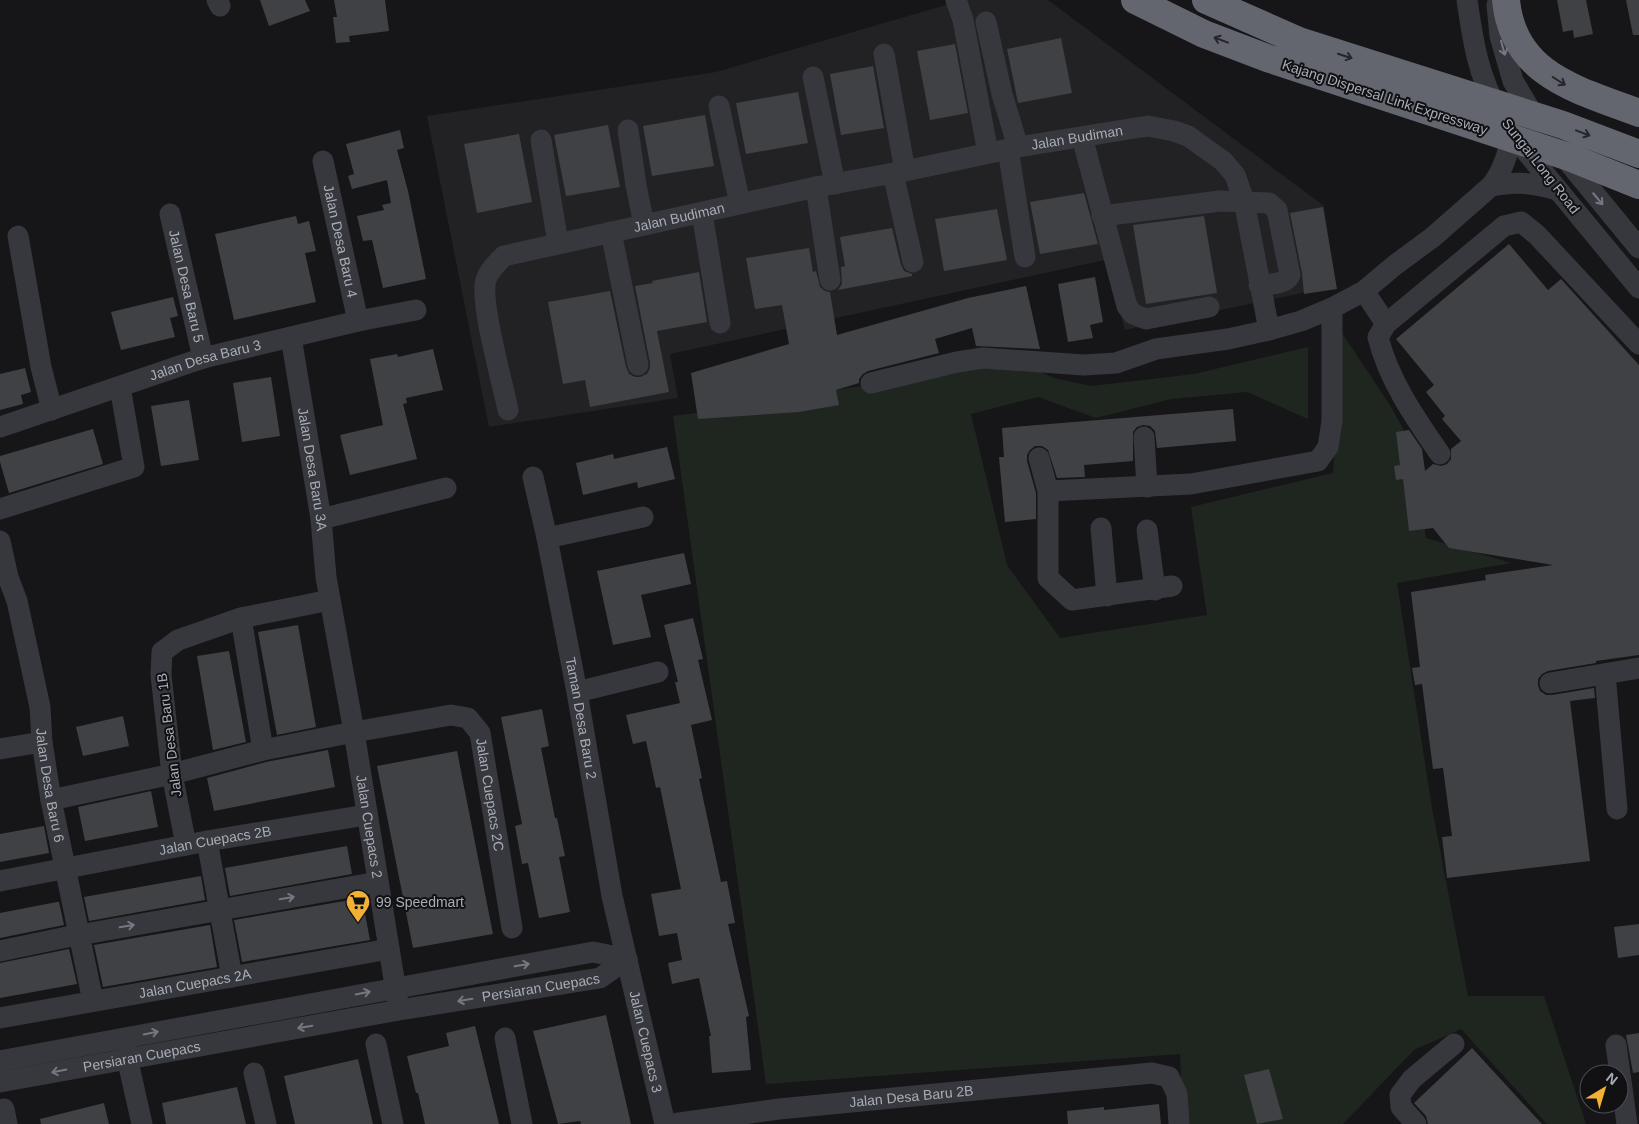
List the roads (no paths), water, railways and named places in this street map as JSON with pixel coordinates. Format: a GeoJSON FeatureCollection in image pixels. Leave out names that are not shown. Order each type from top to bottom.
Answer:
{"type":"FeatureCollection","features":[{"type":"Feature","properties":{"kind":"highway","name":"Kajang Dispersal Link Expressway"},"geometry":{"type":"LineString","coordinates":[[1135,0],[1204,34],[1267,58],[1569,157],[1639,185]]}},
{"type":"Feature","properties":{"kind":"highway","name":"Kajang Dispersal Link Expressway"},"geometry":{"type":"LineString","coordinates":[[1206,0],[1299,41],[1563,125],[1639,154]]}},
{"type":"Feature","properties":{"kind":"highway"},"geometry":{"type":"LineString","coordinates":[[1506,0],[1508,16],[1519,44],[1536,65],[1563,84],[1639,113]]}},
{"type":"Feature","properties":{"kind":"street"},"geometry":{"type":"LineString","coordinates":[[956,0],[1005,150],[1025,257]]}},
{"type":"Feature","properties":{"kind":"street","name":"Sungai Long Road"},"geometry":{"type":"LineString","coordinates":[[1467,0],[1476,56],[1488,93],[1512,135],[1639,288]]}},
{"type":"Feature","properties":{"kind":"street","name":"Sungai Long Road"},"geometry":{"type":"LineString","coordinates":[[1497,0],[1500,36],[1513,81],[1542,129],[1639,248]]}},
{"type":"Feature","properties":{"kind":"street"},"geometry":{"type":"LineString","coordinates":[[986,22],[1002,94],[1005,150]]}},
{"type":"Feature","properties":{"kind":"street"},"geometry":{"type":"LineString","coordinates":[[884,54],[913,262]]}},
{"type":"Feature","properties":{"kind":"street"},"geometry":{"type":"LineString","coordinates":[[813,78],[826,186],[830,280]]}},
{"type":"Feature","properties":{"kind":"street"},"geometry":{"type":"LineString","coordinates":[[719,106],[740,204]]}},
{"type":"Feature","properties":{"kind":"street","name":"Jalan Budiman"},"geometry":{"type":"LineString","coordinates":[[508,410],[485,301],[486,282],[492,268],[504,256],[826,186],[1005,150],[1148,126],[1188,136],[1222,162],[1235,175],[1244,201],[1269,330]]}},
{"type":"Feature","properties":{"kind":"street"},"geometry":{"type":"LineString","coordinates":[[628,130],[644,225]]}},
{"type":"Feature","properties":{"kind":"street"},"geometry":{"type":"LineString","coordinates":[[872,383],[957,362],[983,358],[1084,365],[1116,363],[1156,349],[1209,342],[1269,330],[1332,308],[1364,291],[1433,237],[1491,186],[1508,153],[1512,135]]}},
{"type":"Feature","properties":{"kind":"street"},"geometry":{"type":"LineString","coordinates":[[1082,137],[1127,306],[1133,314],[1146,319],[1209,307]]}},
{"type":"Feature","properties":{"kind":"street"},"geometry":{"type":"LineString","coordinates":[[541,140],[558,243]]}},
{"type":"Feature","properties":{"kind":"street","name":"Jalan Desa Baru 4"},"geometry":{"type":"LineString","coordinates":[[323,161],[358,321]]}},
{"type":"Feature","properties":{"kind":"street"},"geometry":{"type":"LineString","coordinates":[[1491,186],[1529,182],[1558,190]]}},
{"type":"Feature","properties":{"kind":"street"},"geometry":{"type":"LineString","coordinates":[[1102,216],[1220,200],[1269,203],[1278,210],[1290,275],[1283,282],[1259,285]]}},
{"type":"Feature","properties":{"kind":"street"},"geometry":{"type":"LineString","coordinates":[[702,213],[720,323]]}},
{"type":"Feature","properties":{"kind":"street","name":"Jalan Desa Baru 5"},"geometry":{"type":"LineString","coordinates":[[170,214],[203,358]]}},
{"type":"Feature","properties":{"kind":"street"},"geometry":{"type":"LineString","coordinates":[[1440,454],[1409,410],[1381,349],[1378,336],[1386,324],[1504,226],[1521,222],[1537,235],[1639,344]]}},
{"type":"Feature","properties":{"kind":"street"},"geometry":{"type":"LineString","coordinates":[[611,232],[638,365]]}},
{"type":"Feature","properties":{"kind":"street"},"geometry":{"type":"LineString","coordinates":[[18,236],[40,367],[52,410]]}},
{"type":"Feature","properties":{"kind":"street"},"geometry":{"type":"LineString","coordinates":[[1364,291],[1386,324]]}},
{"type":"Feature","properties":{"kind":"street"},"geometry":{"type":"LineString","coordinates":[[1048,491],[1191,484],[1318,461],[1328,447],[1332,421],[1332,308]]}},
{"type":"Feature","properties":{"kind":"street","name":"Jalan Desa Baru 3"},"geometry":{"type":"LineString","coordinates":[[0,427],[203,358],[358,321],[416,310]]}},
{"type":"Feature","properties":{"kind":"street","name":"Jalan Desa Baru 3A"},"geometry":{"type":"LineString","coordinates":[[291,337],[321,518],[326,577],[354,732]]}},
{"type":"Feature","properties":{"kind":"street"},"geometry":{"type":"LineString","coordinates":[[0,509],[134,467],[120,386]]}},
{"type":"Feature","properties":{"kind":"street"},"geometry":{"type":"LineString","coordinates":[[1144,437],[1147,487]]}},
{"type":"Feature","properties":{"kind":"street"},"geometry":{"type":"LineString","coordinates":[[1039,458],[1048,491],[1048,578],[1072,600],[1164,588],[1147,530]]}},
{"type":"Feature","properties":{"kind":"street","name":"Taman Desa Baru 2"},"geometry":{"type":"LineString","coordinates":[[533,477],[577,692],[612,896],[627,959]]}},
{"type":"Feature","properties":{"kind":"street"},"geometry":{"type":"LineString","coordinates":[[321,518],[446,488]]}},
{"type":"Feature","properties":{"kind":"street"},"geometry":{"type":"LineString","coordinates":[[547,538],[643,517]]}},
{"type":"Feature","properties":{"kind":"street"},"geometry":{"type":"LineString","coordinates":[[1101,528],[1108,596]]}},
{"type":"Feature","properties":{"kind":"street"},"geometry":{"type":"LineString","coordinates":[[0,541],[4,578]]}},
{"type":"Feature","properties":{"kind":"street","name":"Jalan Desa Baru 6"},"geometry":{"type":"LineString","coordinates":[[4,578],[17,601],[40,707],[42,742],[76,936],[92,1001]]}},
{"type":"Feature","properties":{"kind":"street","name":"Jalan Desa Baru 1B"},"geometry":{"type":"LineString","coordinates":[[186,845],[172,774],[161,675],[162,652],[178,640],[241,618],[330,600]]}},
{"type":"Feature","properties":{"kind":"street"},"geometry":{"type":"LineString","coordinates":[[241,618],[263,750]]}},
{"type":"Feature","properties":{"kind":"street"},"geometry":{"type":"LineString","coordinates":[[1550,683],[1639,668]]}},
{"type":"Feature","properties":{"kind":"street"},"geometry":{"type":"LineString","coordinates":[[577,692],[658,672]]}},
{"type":"Feature","properties":{"kind":"street"},"geometry":{"type":"LineString","coordinates":[[1605,674],[1617,809]]}},
{"type":"Feature","properties":{"kind":"street","name":"Jalan Cuepacs 2C"},"geometry":{"type":"LineString","coordinates":[[52,800],[172,774],[263,750],[354,732],[451,715],[468,718],[480,733],[512,928]]}},
{"type":"Feature","properties":{"kind":"street","name":"Jalan Cuepacs 2"},"geometry":{"type":"LineString","coordinates":[[354,732],[366,816],[399,1010]]}},
{"type":"Feature","properties":{"kind":"street"},"geometry":{"type":"LineString","coordinates":[[0,749],[42,742]]}},
{"type":"Feature","properties":{"kind":"street","name":"Jalan Cuepacs 2B"},"geometry":{"type":"LineString","coordinates":[[0,881],[207,841],[366,816]]}},
{"type":"Feature","properties":{"kind":"street"},"geometry":{"type":"LineString","coordinates":[[207,841],[232,977]]}},
{"type":"Feature","properties":{"kind":"street"},"geometry":{"type":"LineString","coordinates":[[0,951],[378,882]]}},
{"type":"Feature","properties":{"kind":"street","name":"Jalan Cuepacs 2A"},"geometry":{"type":"LineString","coordinates":[[0,1018],[389,949]]}},
{"type":"Feature","properties":{"kind":"street","name":"Persiaran Cuepacs"},"geometry":{"type":"LineString","coordinates":[[0,1082],[125,1048],[394,987],[593,952],[627,959]]}},
{"type":"Feature","properties":{"kind":"street","name":"Persiaran Cuepacs"},"geometry":{"type":"LineString","coordinates":[[0,1061],[125,1048],[399,1010],[600,978],[627,959]]}},
{"type":"Feature","properties":{"kind":"street","name":"Jalan Cuepacs 3"},"geometry":{"type":"LineString","coordinates":[[627,959],[665,1124]]}},
{"type":"Feature","properties":{"kind":"street"},"geometry":{"type":"LineString","coordinates":[[505,1038],[522,1124]]}},
{"type":"Feature","properties":{"kind":"street"},"geometry":{"type":"LineString","coordinates":[[376,1044],[393,1124]]}},
{"type":"Feature","properties":{"kind":"street"},"geometry":{"type":"LineString","coordinates":[[1416,1124],[1401,1107],[1400,1095],[1412,1079],[1454,1044]]}},
{"type":"Feature","properties":{"kind":"street"},"geometry":{"type":"LineString","coordinates":[[1616,1045],[1627,1124]]}},
{"type":"Feature","properties":{"kind":"street"},"geometry":{"type":"LineString","coordinates":[[125,1048],[142,1124]]}},
{"type":"Feature","properties":{"kind":"street"},"geometry":{"type":"LineString","coordinates":[[254,1073],[266,1124]]}},
{"type":"Feature","properties":{"kind":"street","name":"Jalan Desa Baru 2B"},"geometry":{"type":"LineString","coordinates":[[672,1124],[779,1109],[1152,1073],[1169,1077],[1177,1094],[1179,1124]]}},
{"type":"Feature","properties":{"kind":"place","name":"99 Speedmart"},"geometry":{"type":"Point","coordinates":[358,923]}}]}
